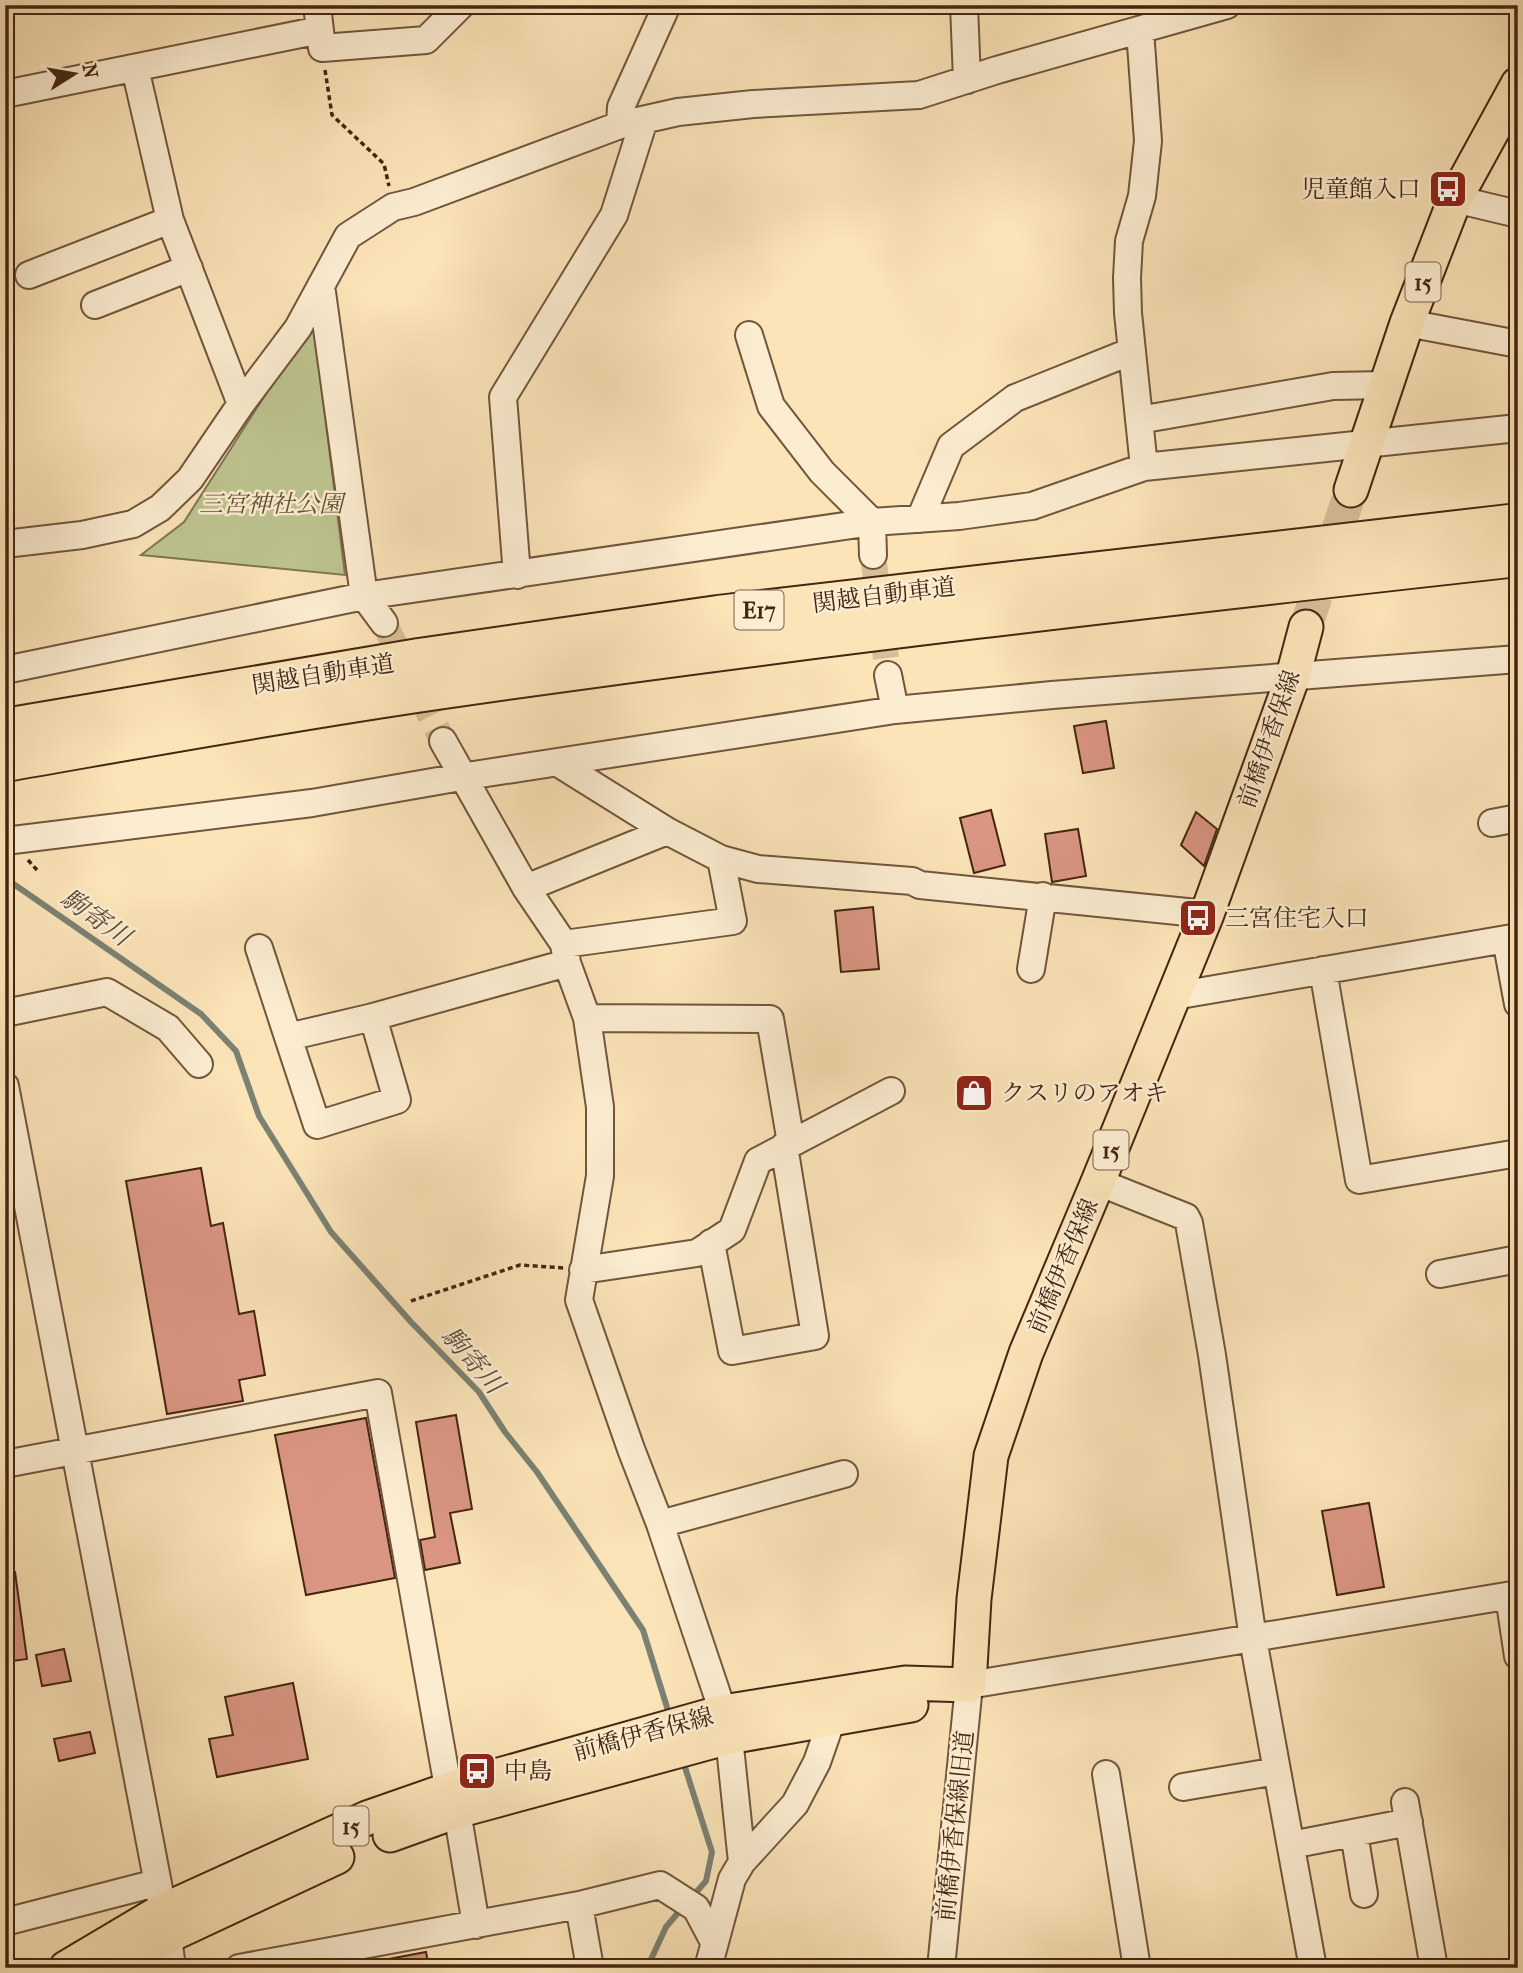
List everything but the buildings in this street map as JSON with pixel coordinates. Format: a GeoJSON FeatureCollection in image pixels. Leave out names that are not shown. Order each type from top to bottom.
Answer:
{"type":"FeatureCollection","features":[{"type":"Feature","properties":{"kind":"highway","name":"関越自動車道"},"geometry":{"type":"LineString","coordinates":[[5,728],[419,658],[718,615],[1518,523]]}},
{"type":"Feature","properties":{"kind":"highway","name":"関越自動車道"},"geometry":{"type":"LineString","coordinates":[[5,762],[240,721],[726,650],[1084,605],[1518,557]]}},
{"type":"Feature","properties":{"kind":"main road","name":"15"},"geometry":{"type":"LineString","coordinates":[[1352,490],[1407,323],[1455,199],[1518,84]]}},
{"type":"Feature","properties":{"kind":"main road","name":"前橋伊香保線"},"geometry":{"type":"LineString","coordinates":[[969,1685],[974,1599],[991,1456],[1026,1353],[1206,914],[1293,676],[1306,627]]}},
{"type":"Feature","properties":{"kind":"main road","name":"前橋伊香保線"},"geometry":{"type":"LineString","coordinates":[[66,1968],[165,1924],[373,1840],[673,1739],[726,1724],[905,1683],[969,1685]]}},
{"type":"Feature","properties":{"kind":"main road","name":"前橋伊香保線"},"geometry":{"type":"LineString","coordinates":[[726,1724],[832,1719],[911,1704],[969,1685]]}},
{"type":"Feature","properties":{"kind":"main road","name":"前橋伊香保線"},"geometry":{"type":"LineString","coordinates":[[114,1968],[165,1924],[380,1814],[453,1788],[673,1739]]}},
{"type":"Feature","properties":{"kind":"street"},"geometry":{"type":"LineString","coordinates":[[5,94],[320,28],[426,40],[461,5]]}},
{"type":"Feature","properties":{"kind":"street"},"geometry":{"type":"LineString","coordinates":[[517,575],[503,397],[614,215],[632,123],[621,107],[667,5]]}},
{"type":"Feature","properties":{"kind":"street"},"geometry":{"type":"LineString","coordinates":[[964,5],[967,79]]}},
{"type":"Feature","properties":{"kind":"street"},"geometry":{"type":"LineString","coordinates":[[6,542],[82,536],[133,524],[160,508],[190,479],[298,328],[348,236],[393,207],[414,202],[632,123],[678,113],[753,104],[919,95],[1227,5]]}},
{"type":"Feature","properties":{"kind":"street"},"geometry":{"type":"LineString","coordinates":[[1140,30],[1148,141],[1142,196],[1133,224],[1128,255],[1128,313],[1144,467]]}},
{"type":"Feature","properties":{"kind":"street"},"geometry":{"type":"LineString","coordinates":[[135,68],[170,220],[242,404]]}},
{"type":"Feature","properties":{"kind":"street"},"geometry":{"type":"LineString","coordinates":[[1455,199],[1518,214]]}},
{"type":"Feature","properties":{"kind":"street"},"geometry":{"type":"LineString","coordinates":[[29,275],[170,220]]}},
{"type":"Feature","properties":{"kind":"street"},"geometry":{"type":"LineString","coordinates":[[95,305],[189,268]]}},
{"type":"Feature","properties":{"kind":"street"},"geometry":{"type":"LineString","coordinates":[[321,285],[364,596],[384,623]]}},
{"type":"Feature","properties":{"kind":"street"},"geometry":{"type":"LineString","coordinates":[[1407,323],[1518,344]]}},
{"type":"Feature","properties":{"kind":"street"},"geometry":{"type":"LineString","coordinates":[[749,335],[771,406],[822,472],[872,522],[873,555]]}},
{"type":"Feature","properties":{"kind":"street"},"geometry":{"type":"LineString","coordinates":[[920,519],[951,446],[1015,398],[1132,351]]}},
{"type":"Feature","properties":{"kind":"street"},"geometry":{"type":"LineString","coordinates":[[1139,420],[1333,386],[1386,385]]}},
{"type":"Feature","properties":{"kind":"street"},"geometry":{"type":"LineString","coordinates":[[5,670],[364,596],[872,522],[1032,506],[1144,467],[1518,428]]}},
{"type":"Feature","properties":{"kind":"street"},"geometry":{"type":"LineString","coordinates":[[5,841],[312,803],[461,777],[895,710],[1518,659]]}},
{"type":"Feature","properties":{"kind":"street"},"geometry":{"type":"LineString","coordinates":[[888,675],[895,710]]}},
{"type":"Feature","properties":{"kind":"street"},"geometry":{"type":"LineString","coordinates":[[443,741],[461,777],[565,954],[587,1018],[600,1107],[600,1176],[579,1300],[631,1450],[660,1524],[726,1724],[742,1862]]}},
{"type":"Feature","properties":{"kind":"street"},"geometry":{"type":"LineString","coordinates":[[558,763],[667,831],[720,859],[758,869],[912,881],[920,885],[1206,914]]}},
{"type":"Feature","properties":{"kind":"street"},"geometry":{"type":"LineString","coordinates":[[526,888],[667,831]]}},
{"type":"Feature","properties":{"kind":"street"},"geometry":{"type":"LineString","coordinates":[[288,1037],[373,1017],[565,954],[733,921],[720,859]]}},
{"type":"Feature","properties":{"kind":"street"},"geometry":{"type":"LineString","coordinates":[[1031,969],[1043,896]]}},
{"type":"Feature","properties":{"kind":"street"},"geometry":{"type":"LineString","coordinates":[[1174,996],[1512,938],[1518,1004]]}},
{"type":"Feature","properties":{"kind":"street"},"geometry":{"type":"LineString","coordinates":[[259,948],[317,1125],[397,1100],[373,1017]]}},
{"type":"Feature","properties":{"kind":"street"},"geometry":{"type":"LineString","coordinates":[[1323,970],[1359,1180],[1518,1153]]}},
{"type":"Feature","properties":{"kind":"street"},"geometry":{"type":"LineString","coordinates":[[5,1013],[107,992],[168,1028],[199,1064]]}},
{"type":"Feature","properties":{"kind":"street"},"geometry":{"type":"LineString","coordinates":[[587,1018],[771,1018],[816,1336],[732,1351],[711,1244]]}},
{"type":"Feature","properties":{"kind":"street"},"geometry":{"type":"LineString","coordinates":[[5,1088],[165,1924],[5,1922]]}},
{"type":"Feature","properties":{"kind":"street"},"geometry":{"type":"LineString","coordinates":[[583,1270],[697,1253],[732,1230],[758,1161],[891,1091]]}},
{"type":"Feature","properties":{"kind":"street"},"geometry":{"type":"LineString","coordinates":[[1098,1182],[1186,1217],[1189,1223],[1214,1369],[1253,1639],[1313,1968]]}},
{"type":"Feature","properties":{"kind":"street"},"geometry":{"type":"LineString","coordinates":[[5,1205],[25,1187]]}},
{"type":"Feature","properties":{"kind":"street"},"geometry":{"type":"LineString","coordinates":[[1440,1274],[1518,1259]]}},
{"type":"Feature","properties":{"kind":"street"},"geometry":{"type":"LineString","coordinates":[[5,1464],[378,1393],[446,1776]]}},
{"type":"Feature","properties":{"kind":"street"},"geometry":{"type":"LineString","coordinates":[[660,1524],[844,1474]]}},
{"type":"Feature","properties":{"kind":"street"},"geometry":{"type":"LineString","coordinates":[[969,1685],[1513,1595],[1518,1656]]}},
{"type":"Feature","properties":{"kind":"street","name":"前橋伊香保線旧道"},"geometry":{"type":"LineString","coordinates":[[941,1968],[969,1685]]}},
{"type":"Feature","properties":{"kind":"street"},"geometry":{"type":"LineString","coordinates":[[711,1955],[732,1879],[742,1862],[795,1804],[817,1762],[832,1719]]}},
{"type":"Feature","properties":{"kind":"street"},"geometry":{"type":"LineString","coordinates":[[1183,1787],[1277,1771]]}},
{"type":"Feature","properties":{"kind":"street"},"geometry":{"type":"LineString","coordinates":[[1106,1774],[1137,1968]]}},
{"type":"Feature","properties":{"kind":"street"},"geometry":{"type":"LineString","coordinates":[[457,1811],[476,1925]]}},
{"type":"Feature","properties":{"kind":"street"},"geometry":{"type":"LineString","coordinates":[[1290,1845],[1354,1833],[1407,1812],[1434,1968]]}},
{"type":"Feature","properties":{"kind":"street"},"geometry":{"type":"LineString","coordinates":[[1354,1833],[1364,1894]]}},
{"type":"Feature","properties":{"kind":"street"},"geometry":{"type":"LineString","coordinates":[[239,1968],[579,1905],[660,1885],[696,1908],[711,1955]]}},
{"type":"Feature","properties":{"kind":"street"},"geometry":{"type":"LineString","coordinates":[[579,1905],[590,1968]]}},
{"type":"Feature","properties":{"kind":"path"},"geometry":{"type":"LineString","coordinates":[[320,28],[332,115],[384,164],[393,207]]}},
{"type":"Feature","properties":{"kind":"path"},"geometry":{"type":"LineString","coordinates":[[411,1301],[520,1265],[583,1270]]}},
{"type":"Feature","properties":{"kind":"green space","name":"三宮神社公園"},"geometry":{"type":"Polygon","coordinates":[[[313,320],[345,575],[141,555],[184,522],[313,320]]]}},
{"type":"Feature","properties":{"kind":"waterway","name":"駒寄川"},"geometry":{"type":"LineString","coordinates":[[5,878],[201,1014],[236,1051],[259,1116],[331,1232],[411,1322],[479,1392],[505,1432],[537,1472],[643,1630],[670,1717]]}},
{"type":"Feature","properties":{"kind":"waterway","name":"駒寄川"},"geometry":{"type":"LineString","coordinates":[[683,1761],[712,1852],[706,1881],[692,1897]]}},
{"type":"Feature","properties":{"kind":"waterway","name":"駒寄川"},"geometry":{"type":"LineString","coordinates":[[647,1968],[666,1927],[682,1908]]}},
{"type":"Feature","properties":{"kind":"tunnel"},"geometry":{"type":"LineString","coordinates":[[1306,627],[1351,490]]}},
{"type":"Feature","properties":{"kind":"tunnel"},"geometry":{"type":"LineString","coordinates":[[873,555],[888,675]]}},
{"type":"Feature","properties":{"kind":"tunnel"},"geometry":{"type":"LineString","coordinates":[[384,623],[443,741]]}},
{"type":"Feature","properties":{"kind":"place","name":"児童館入口"},"geometry":{"type":"Point","coordinates":[1448,189]}},
{"type":"Feature","properties":{"kind":"place","name":"三宮住宅入口"},"geometry":{"type":"Point","coordinates":[1198,918]}},
{"type":"Feature","properties":{"kind":"place","name":"クスリのアオキ"},"geometry":{"type":"Point","coordinates":[974,1093]}},
{"type":"Feature","properties":{"kind":"place","name":"中島"},"geometry":{"type":"Point","coordinates":[477,1771]}}]}
